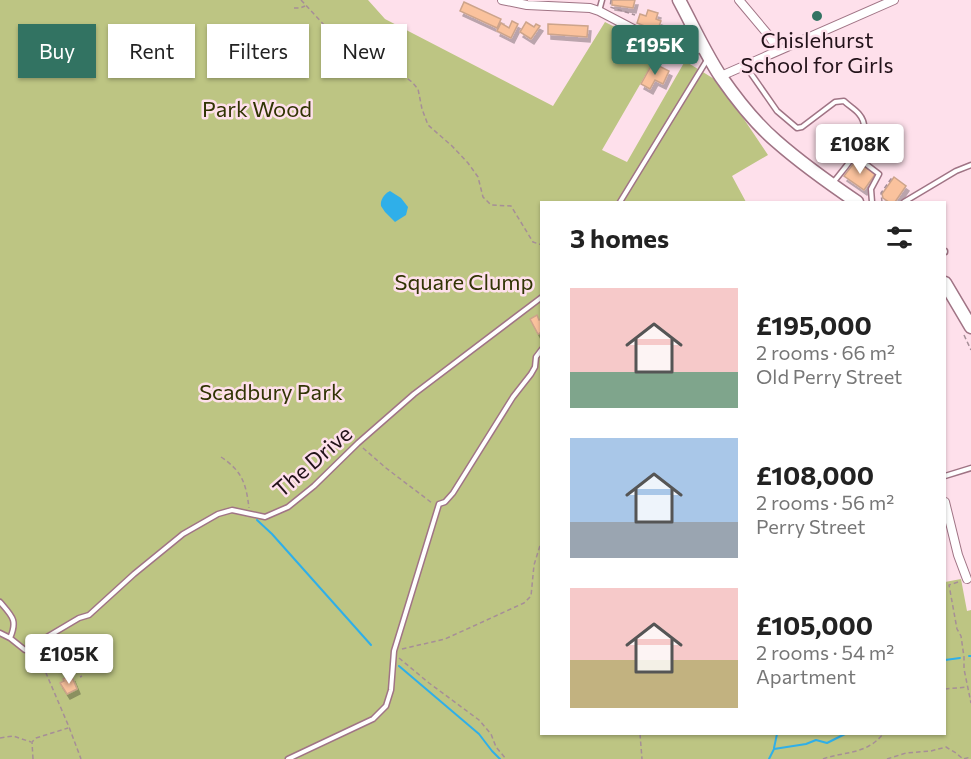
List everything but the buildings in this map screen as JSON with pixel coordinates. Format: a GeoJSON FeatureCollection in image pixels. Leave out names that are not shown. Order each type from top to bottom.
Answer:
{"type":"FeatureCollection","features":[{"type":"Feature","properties":{"kind":"main road"},"geometry":{"type":"LineString","coordinates":[[679,0],[721,76],[743,105],[774,139],[856,201]]}},
{"type":"Feature","properties":{"kind":"main road"},"geometry":{"type":"LineString","coordinates":[[946,286],[971,327]]}},
{"type":"Feature","properties":{"kind":"street"},"geometry":{"type":"LineString","coordinates":[[502,0],[527,5],[582,7],[599,11],[681,54],[706,51]]}},
{"type":"Feature","properties":{"kind":"street"},"geometry":{"type":"LineString","coordinates":[[739,0],[778,50]]}},
{"type":"Feature","properties":{"kind":"street"},"geometry":{"type":"LineString","coordinates":[[721,76],[894,0]]}},
{"type":"Feature","properties":{"kind":"street"},"geometry":{"type":"LineString","coordinates":[[946,506],[958,555],[967,579]]}},
{"type":"Feature","properties":{"kind":"lane"},"geometry":{"type":"LineString","coordinates":[[599,11],[602,0]]}},
{"type":"Feature","properties":{"kind":"lane"},"geometry":{"type":"LineString","coordinates":[[621,201],[706,51]]}},
{"type":"Feature","properties":{"kind":"lane"},"geometry":{"type":"LineString","coordinates":[[745,66],[777,111],[797,128],[802,127],[835,102],[844,102],[859,113],[865,126],[865,135],[832,184]]}},
{"type":"Feature","properties":{"kind":"lane"},"geometry":{"type":"LineString","coordinates":[[854,154],[879,174],[871,189],[872,201]]}},
{"type":"Feature","properties":{"kind":"lane"},"geometry":{"type":"LineString","coordinates":[[912,200],[956,171],[971,165]]}},
{"type":"Feature","properties":{"kind":"lane","name":"The Drive"},"geometry":{"type":"LineString","coordinates":[[25,650],[79,618],[89,615],[183,534],[218,514],[232,510],[265,517],[288,507],[414,394],[540,299]]}},
{"type":"Feature","properties":{"kind":"lane"},"geometry":{"type":"LineString","coordinates":[[288,759],[373,719],[386,706],[391,690],[394,651],[439,504],[446,502],[453,493],[513,397],[531,374],[540,352]]}},
{"type":"Feature","properties":{"kind":"lane"},"geometry":{"type":"LineString","coordinates":[[946,476],[971,468]]}},
{"type":"Feature","properties":{"kind":"lane"},"geometry":{"type":"LineString","coordinates":[[0,602],[15,622],[10,638]]}},
{"type":"Feature","properties":{"kind":"lane"},"geometry":{"type":"LineString","coordinates":[[0,633],[25,650]]}},
{"type":"Feature","properties":{"kind":"path"},"geometry":{"type":"LineString","coordinates":[[301,0],[337,39],[360,52],[383,61],[418,88],[428,125],[468,163],[478,177],[483,197],[491,205],[511,206],[533,242],[540,244]]}},
{"type":"Feature","properties":{"kind":"path"},"geometry":{"type":"LineString","coordinates":[[611,0],[610,7],[635,15]]}},
{"type":"Feature","properties":{"kind":"path"},"geometry":{"type":"LineString","coordinates":[[294,8],[305,5]]}},
{"type":"Feature","properties":{"kind":"path"},"geometry":{"type":"LineString","coordinates":[[882,201],[881,193],[893,176]]}},
{"type":"Feature","properties":{"kind":"path"},"geometry":{"type":"LineString","coordinates":[[358,443],[386,468],[438,507]]}},
{"type":"Feature","properties":{"kind":"path"},"geometry":{"type":"LineString","coordinates":[[220,458],[232,466],[243,480],[250,515]]}},
{"type":"Feature","properties":{"kind":"path"},"geometry":{"type":"LineString","coordinates":[[506,759],[496,747],[491,734],[479,720],[429,683],[394,651],[445,639],[524,603],[531,596],[534,565],[540,546]]}},
{"type":"Feature","properties":{"kind":"path"},"geometry":{"type":"LineString","coordinates":[[967,579],[949,585],[957,629],[961,636],[964,669],[971,703]]}},
{"type":"Feature","properties":{"kind":"path"},"geometry":{"type":"LineString","coordinates":[[25,650],[43,666],[81,759]]}},
{"type":"Feature","properties":{"kind":"path"},"geometry":{"type":"LineString","coordinates":[[946,689],[968,687]]}},
{"type":"Feature","properties":{"kind":"path"},"geometry":{"type":"LineString","coordinates":[[33,759],[32,742],[36,738],[69,728]]}},
{"type":"Feature","properties":{"kind":"path"},"geometry":{"type":"LineString","coordinates":[[640,735],[642,759]]}},
{"type":"Feature","properties":{"kind":"path"},"geometry":{"type":"LineString","coordinates":[[823,759],[856,752],[882,735]]}},
{"type":"Feature","properties":{"kind":"path"},"geometry":{"type":"LineString","coordinates":[[0,738],[13,736],[32,742]]}},
{"type":"Feature","properties":{"kind":"path"},"geometry":{"type":"LineString","coordinates":[[887,759],[906,753],[932,751],[946,747],[963,759],[971,757]]}},
{"type":"Feature","properties":{"kind":"green space","name":"Scadbury Park"},"geometry":{"type":"Polygon","coordinates":[[[0,0],[368,0],[385,19],[395,24],[321,24],[321,78],[407,78],[407,30],[553,106],[605,22],[660,50],[602,150],[627,162],[685,61],[719,82],[768,155],[732,176],[745,201],[540,201],[540,735],[946,735],[946,582],[961,579],[967,611],[971,610],[971,759],[0,759],[0,0]]]}},
{"type":"Feature","properties":{"kind":"water"},"geometry":{"type":"Polygon","coordinates":[[[390,191],[401,198],[408,207],[406,215],[395,222],[381,206],[383,197],[390,191]]]}},
{"type":"Feature","properties":{"kind":"waterway"},"geometry":{"type":"LineString","coordinates":[[257,520],[371,645]]}},
{"type":"Feature","properties":{"kind":"waterway"},"geometry":{"type":"LineString","coordinates":[[946,660],[960,658]]}},
{"type":"Feature","properties":{"kind":"waterway"},"geometry":{"type":"LineString","coordinates":[[399,666],[479,734],[500,759]]}},
{"type":"Feature","properties":{"kind":"waterway"},"geometry":{"type":"LineString","coordinates":[[774,748],[777,735]]}},
{"type":"Feature","properties":{"kind":"waterway"},"geometry":{"type":"LineString","coordinates":[[769,759],[774,749],[806,744],[816,740],[827,743],[843,735]]}},
{"type":"Feature","properties":{"kind":"place","name":"Chislehurst School for Girls"},"geometry":{"type":"Point","coordinates":[817,16]}},
{"type":"Feature","properties":{"kind":"park label","name":"Park Wood"},"geometry":{"type":"Point","coordinates":[257,108]}},
{"type":"Feature","properties":{"kind":"park label","name":"Square Clump"},"geometry":{"type":"Point","coordinates":[464,281]}}]}
